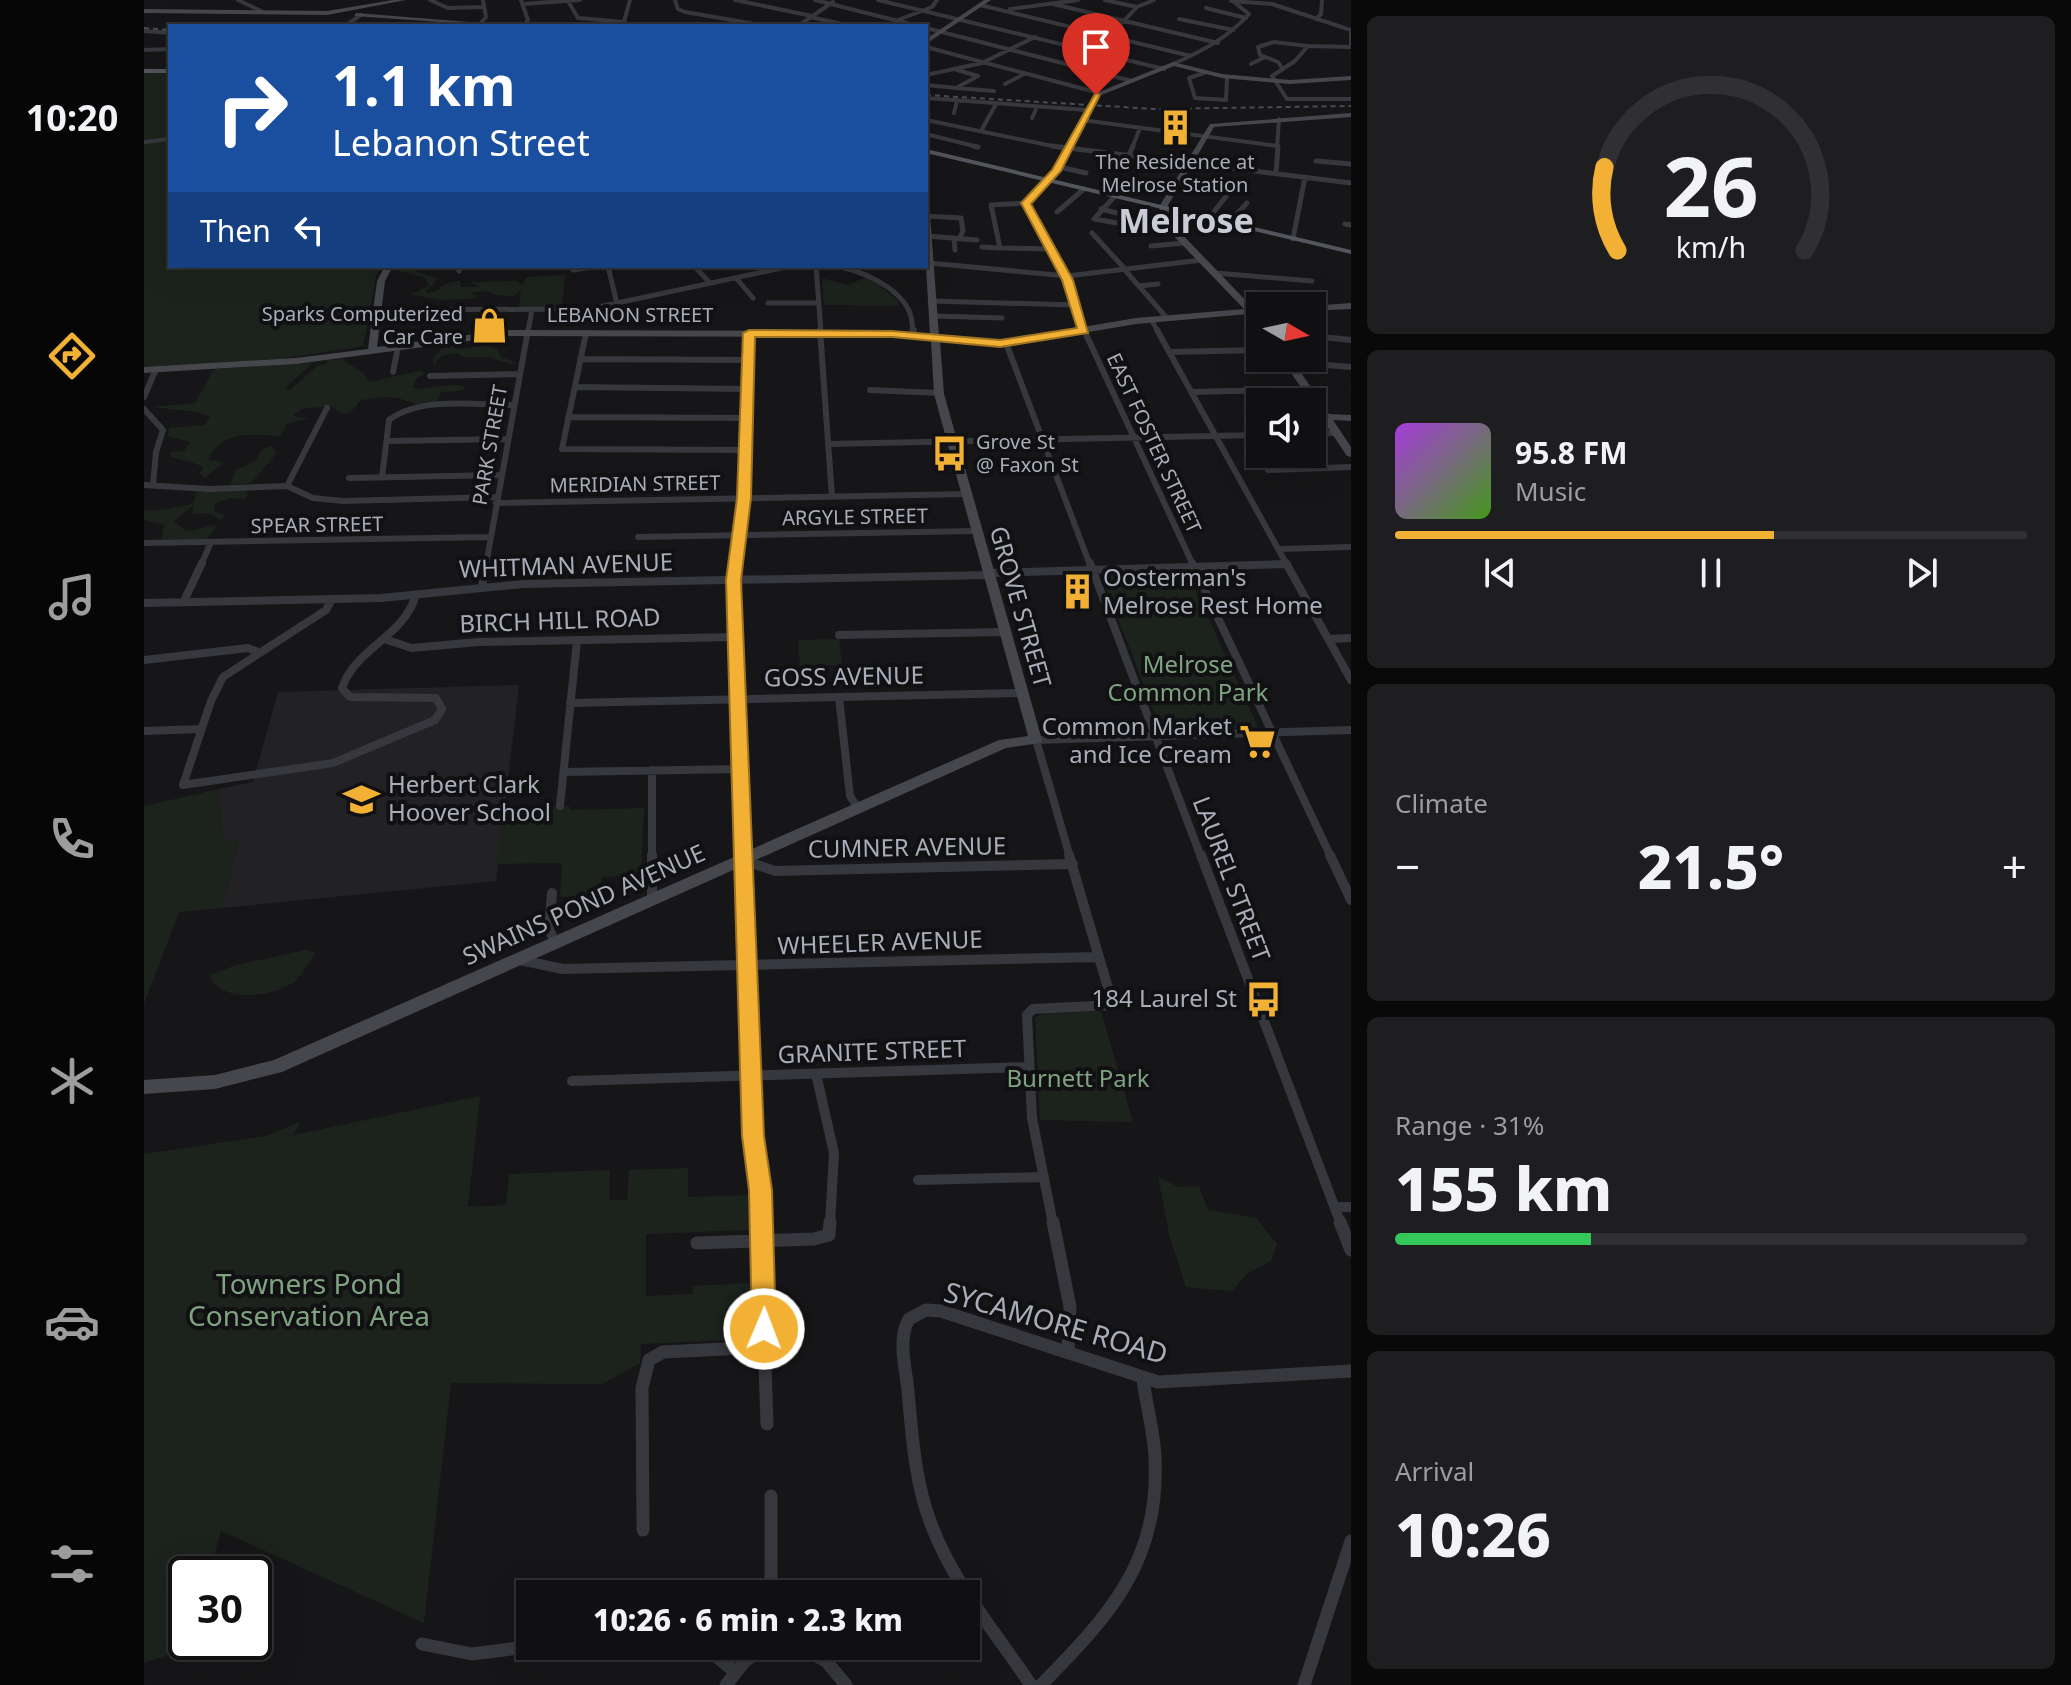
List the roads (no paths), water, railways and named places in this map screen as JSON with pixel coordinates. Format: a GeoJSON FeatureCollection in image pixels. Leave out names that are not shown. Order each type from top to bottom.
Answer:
{"type":"FeatureCollection","features":[{"type":"Feature","properties":{"kind":"main road"},"geometry":{"type":"LineString","coordinates":[[144,71],[168,71]]}},
{"type":"Feature","properties":{"kind":"main road"},"geometry":{"type":"LineString","coordinates":[[928,153],[1351,252]]}},
{"type":"Feature","properties":{"kind":"street"},"geometry":{"type":"LineString","coordinates":[[238,0],[263,12]]}},
{"type":"Feature","properties":{"kind":"street"},"geometry":{"type":"LineString","coordinates":[[327,13],[403,0]]}},
{"type":"Feature","properties":{"kind":"street"},"geometry":{"type":"LineString","coordinates":[[430,0],[450,8],[483,7]]}},
{"type":"Feature","properties":{"kind":"street"},"geometry":{"type":"LineString","coordinates":[[480,24],[486,17],[483,0]]}},
{"type":"Feature","properties":{"kind":"street"},"geometry":{"type":"LineString","coordinates":[[525,24],[528,20],[522,2],[580,0]]}},
{"type":"Feature","properties":{"kind":"street"},"geometry":{"type":"LineString","coordinates":[[568,1],[578,18],[624,24],[631,0]]}},
{"type":"Feature","properties":{"kind":"street"},"geometry":{"type":"LineString","coordinates":[[675,0],[681,11],[748,24]]}},
{"type":"Feature","properties":{"kind":"street"},"geometry":{"type":"LineString","coordinates":[[735,0],[843,24]]}},
{"type":"Feature","properties":{"kind":"street"},"geometry":{"type":"LineString","coordinates":[[815,0],[907,24]]}},
{"type":"Feature","properties":{"kind":"street"},"geometry":{"type":"LineString","coordinates":[[801,24],[836,0]]}},
{"type":"Feature","properties":{"kind":"street"},"geometry":{"type":"LineString","coordinates":[[878,0],[1077,47],[1227,77],[1320,82],[1351,78]]}},
{"type":"Feature","properties":{"kind":"street"},"geometry":{"type":"LineString","coordinates":[[897,21],[937,0]]}},
{"type":"Feature","properties":{"kind":"street"},"geometry":{"type":"LineString","coordinates":[[928,42],[988,0]]}},
{"type":"Feature","properties":{"kind":"street"},"geometry":{"type":"LineString","coordinates":[[1003,10],[1078,0]]}},
{"type":"Feature","properties":{"kind":"street"},"geometry":{"type":"LineString","coordinates":[[1105,0],[1137,7]]}},
{"type":"Feature","properties":{"kind":"street"},"geometry":{"type":"LineString","coordinates":[[1077,47],[1125,21],[1137,7],[1154,0]]}},
{"type":"Feature","properties":{"kind":"street"},"geometry":{"type":"LineString","coordinates":[[1230,0],[1262,2],[1351,30],[1351,44],[1308,46],[1267,43],[1258,48],[1265,57],[1291,63]]}},
{"type":"Feature","properties":{"kind":"street"},"geometry":{"type":"LineString","coordinates":[[928,45],[982,63],[1099,93],[1168,67],[1218,43],[1249,14],[1230,0]]}},
{"type":"Feature","properties":{"kind":"street"},"geometry":{"type":"LineString","coordinates":[[1316,19],[1321,14],[1322,0]]}},
{"type":"Feature","properties":{"kind":"street"},"geometry":{"type":"LineString","coordinates":[[348,24],[378,3]]}},
{"type":"Feature","properties":{"kind":"street"},"geometry":{"type":"LineString","coordinates":[[1053,4],[1218,43]]}},
{"type":"Feature","properties":{"kind":"street"},"geometry":{"type":"LineString","coordinates":[[980,5],[1191,56]]}},
{"type":"Feature","properties":{"kind":"street"},"geometry":{"type":"LineString","coordinates":[[1206,8],[1246,18]]}},
{"type":"Feature","properties":{"kind":"street"},"geometry":{"type":"LineString","coordinates":[[144,11],[327,13],[467,24]]}},
{"type":"Feature","properties":{"kind":"street"},"geometry":{"type":"LineString","coordinates":[[1078,17],[1087,12]]}},
{"type":"Feature","properties":{"kind":"street"},"geometry":{"type":"LineString","coordinates":[[710,24],[720,18]]}},
{"type":"Feature","properties":{"kind":"street"},"geometry":{"type":"LineString","coordinates":[[1179,19],[1233,30]]}},
{"type":"Feature","properties":{"kind":"street"},"geometry":{"type":"LineString","coordinates":[[928,29],[1132,81]]}},
{"type":"Feature","properties":{"kind":"street"},"geometry":{"type":"LineString","coordinates":[[144,31],[168,33]]}},
{"type":"Feature","properties":{"kind":"street"},"geometry":{"type":"LineString","coordinates":[[928,75],[982,63],[1035,37]]}},
{"type":"Feature","properties":{"kind":"street"},"geometry":{"type":"LineString","coordinates":[[1308,46],[1291,63],[1273,73],[1274,81],[1287,99],[1351,99]]}},
{"type":"Feature","properties":{"kind":"street"},"geometry":{"type":"LineString","coordinates":[[144,50],[168,49]]}},
{"type":"Feature","properties":{"kind":"street"},"geometry":{"type":"LineString","coordinates":[[1251,64],[1265,57]]}},
{"type":"Feature","properties":{"kind":"street"},"geometry":{"type":"LineString","coordinates":[[1278,62],[1282,68]]}},
{"type":"Feature","properties":{"kind":"street"},"geometry":{"type":"LineString","coordinates":[[953,69],[978,76],[956,88]]}},
{"type":"Feature","properties":{"kind":"street"},"geometry":{"type":"LineString","coordinates":[[1204,73],[1189,78],[1193,98],[1226,100],[1227,77]]}},
{"type":"Feature","properties":{"kind":"street"},"geometry":{"type":"LineString","coordinates":[[1005,84],[1024,74]]}},
{"type":"Feature","properties":{"kind":"street"},"geometry":{"type":"LineString","coordinates":[[928,85],[994,91]]}},
{"type":"Feature","properties":{"kind":"street"},"geometry":{"type":"LineString","coordinates":[[1000,248],[991,205],[1026,203],[1049,180],[1099,93]]}},
{"type":"Feature","properties":{"kind":"street"},"geometry":{"type":"LineString","coordinates":[[928,98],[1087,110]]}},
{"type":"Feature","properties":{"kind":"street"},"geometry":{"type":"LineString","coordinates":[[954,113],[957,101]]}},
{"type":"Feature","properties":{"kind":"street"},"geometry":{"type":"LineString","coordinates":[[981,131],[996,104]]}},
{"type":"Feature","properties":{"kind":"street"},"geometry":{"type":"LineString","coordinates":[[1032,118],[1037,107]]}},
{"type":"Feature","properties":{"kind":"street"},"geometry":{"type":"LineString","coordinates":[[1246,301],[1175,233],[1167,223],[1163,207],[1204,137],[1215,124],[1351,115]]}},
{"type":"Feature","properties":{"kind":"street"},"geometry":{"type":"LineString","coordinates":[[1276,173],[1279,119]]}},
{"type":"Feature","properties":{"kind":"street"},"geometry":{"type":"LineString","coordinates":[[928,120],[1068,149],[1351,183]]}},
{"type":"Feature","properties":{"kind":"street"},"geometry":{"type":"LineString","coordinates":[[1082,120],[1157,133],[1278,146]]}},
{"type":"Feature","properties":{"kind":"street"},"geometry":{"type":"LineString","coordinates":[[1120,167],[1140,128]]}},
{"type":"Feature","properties":{"kind":"street"},"geometry":{"type":"LineString","coordinates":[[928,135],[978,147],[962,159]]}},
{"type":"Feature","properties":{"kind":"street"},"geometry":{"type":"LineString","coordinates":[[144,142],[168,139]]}},
{"type":"Feature","properties":{"kind":"street"},"geometry":{"type":"LineString","coordinates":[[939,154],[955,142]]}},
{"type":"Feature","properties":{"kind":"street"},"geometry":{"type":"LineString","coordinates":[[1316,161],[1351,164]]}},
{"type":"Feature","properties":{"kind":"street"},"geometry":{"type":"LineString","coordinates":[[1059,167],[1086,173]]}},
{"type":"Feature","properties":{"kind":"street"},"geometry":{"type":"LineString","coordinates":[[1293,239],[1305,177]]}},
{"type":"Feature","properties":{"kind":"street"},"geometry":{"type":"LineString","coordinates":[[1130,179],[1230,189],[1231,194],[1209,218]]}},
{"type":"Feature","properties":{"kind":"street"},"geometry":{"type":"LineString","coordinates":[[1057,212],[1084,189]]}},
{"type":"Feature","properties":{"kind":"street"},"geometry":{"type":"LineString","coordinates":[[1115,196],[1094,219],[1175,233]]}},
{"type":"Feature","properties":{"kind":"street","name":"EAST FOSTER STREET"},"geometry":{"type":"LineString","coordinates":[[1026,203],[1066,276],[1083,331],[1351,900]]}},
{"type":"Feature","properties":{"kind":"street"},"geometry":{"type":"LineString","coordinates":[[1229,223],[1247,203]]}},
{"type":"Feature","properties":{"kind":"street"},"geometry":{"type":"LineString","coordinates":[[1101,209],[1129,216]]}},
{"type":"Feature","properties":{"kind":"street"},"geometry":{"type":"LineString","coordinates":[[928,224],[962,219],[963,231],[957,238],[955,250]]}},
{"type":"Feature","properties":{"kind":"street"},"geometry":{"type":"LineString","coordinates":[[928,224],[957,238],[977,240]]}},
{"type":"Feature","properties":{"kind":"street"},"geometry":{"type":"LineString","coordinates":[[1092,233],[1166,317]]}},
{"type":"Feature","properties":{"kind":"street"},"geometry":{"type":"LineString","coordinates":[[1151,246],[1185,243]]}},
{"type":"Feature","properties":{"kind":"street","name":"GROVE STREET"},"geometry":{"type":"LineString","coordinates":[[928,244],[939,393],[1113,1005],[1029,1011],[1029,1067]]}},
{"type":"Feature","properties":{"kind":"street"},"geometry":{"type":"LineString","coordinates":[[982,247],[1050,249]]}},
{"type":"Feature","properties":{"kind":"street"},"geometry":{"type":"LineString","coordinates":[[929,263],[1066,276],[1202,260]]}},
{"type":"Feature","properties":{"kind":"street"},"geometry":{"type":"LineString","coordinates":[[372,351],[381,281],[388,268]]}},
{"type":"Feature","properties":{"kind":"street"},"geometry":{"type":"LineString","coordinates":[[573,270],[586,268]]}},
{"type":"Feature","properties":{"kind":"street"},"geometry":{"type":"LineString","coordinates":[[608,268],[617,304]]}},
{"type":"Feature","properties":{"kind":"street"},"geometry":{"type":"LineString","coordinates":[[696,268],[710,283]]}},
{"type":"Feature","properties":{"kind":"street"},"geometry":{"type":"LineString","coordinates":[[377,310],[585,309],[736,278],[768,268]]}},
{"type":"Feature","properties":{"kind":"street"},"geometry":{"type":"LineString","coordinates":[[816,268],[832,497]]}},
{"type":"Feature","properties":{"kind":"street"},"geometry":{"type":"LineString","coordinates":[[845,268],[867,273],[894,291],[906,306],[914,330],[910,335]]}},
{"type":"Feature","properties":{"kind":"street"},"geometry":{"type":"LineString","coordinates":[[1216,273],[1312,281]]}},
{"type":"Feature","properties":{"kind":"street"},"geometry":{"type":"LineString","coordinates":[[736,278],[753,298]]}},
{"type":"Feature","properties":{"kind":"street"},"geometry":{"type":"LineString","coordinates":[[1139,286],[1158,284]]}},
{"type":"Feature","properties":{"kind":"street"},"geometry":{"type":"LineString","coordinates":[[932,301],[1075,305]]}},
{"type":"Feature","properties":{"kind":"street"},"geometry":{"type":"LineString","coordinates":[[768,303],[819,303]]}},
{"type":"Feature","properties":{"kind":"street"},"geometry":{"type":"LineString","coordinates":[[1326,307],[1351,306]]}},
{"type":"Feature","properties":{"kind":"street","name":"PARK STREET"},"geometry":{"type":"LineString","coordinates":[[482,587],[532,309]]}},
{"type":"Feature","properties":{"kind":"street","name":"LEBANON STREET"},"geometry":{"type":"LineString","coordinates":[[144,370],[296,361],[527,333],[910,335],[1006,343],[1151,319],[1246,311]]}},
{"type":"Feature","properties":{"kind":"street"},"geometry":{"type":"LineString","coordinates":[[933,316],[1002,318]]}},
{"type":"Feature","properties":{"kind":"street"},"geometry":{"type":"LineString","coordinates":[[1151,319],[1351,680]]}},
{"type":"Feature","properties":{"kind":"street"},"geometry":{"type":"LineString","coordinates":[[586,333],[562,449],[745,450]]}},
{"type":"Feature","properties":{"kind":"street"},"geometry":{"type":"LineString","coordinates":[[749,333],[744,498],[734,580],[751,1075],[763,1240],[767,1424]]}},
{"type":"Feature","properties":{"kind":"street"},"geometry":{"type":"LineString","coordinates":[[1326,337],[1351,340]]}},
{"type":"Feature","properties":{"kind":"street","name":"LAUREL STREET"},"geometry":{"type":"LineString","coordinates":[[1006,343],[1351,1250]]}},
{"type":"Feature","properties":{"kind":"street"},"geometry":{"type":"LineString","coordinates":[[393,372],[398,347]]}},
{"type":"Feature","properties":{"kind":"street"},"geometry":{"type":"LineString","coordinates":[[1169,352],[1246,350]]}},
{"type":"Feature","properties":{"kind":"street"},"geometry":{"type":"LineString","coordinates":[[580,359],[748,360]]}},
{"type":"Feature","properties":{"kind":"street"},"geometry":{"type":"LineString","coordinates":[[1326,364],[1351,367]]}},
{"type":"Feature","properties":{"kind":"street"},"geometry":{"type":"LineString","coordinates":[[144,397],[156,369]]}},
{"type":"Feature","properties":{"kind":"street"},"geometry":{"type":"LineString","coordinates":[[430,376],[519,374]]}},
{"type":"Feature","properties":{"kind":"street"},"geometry":{"type":"LineString","coordinates":[[575,387],[747,389]]}},
{"type":"Feature","properties":{"kind":"street"},"geometry":{"type":"LineString","coordinates":[[870,390],[939,393]]}},
{"type":"Feature","properties":{"kind":"street"},"geometry":{"type":"LineString","coordinates":[[1191,392],[1246,391]]}},
{"type":"Feature","properties":{"kind":"street"},"geometry":{"type":"LineString","coordinates":[[382,478],[389,420],[395,413],[417,408],[514,405]]}},
{"type":"Feature","properties":{"kind":"street"},"geometry":{"type":"LineString","coordinates":[[144,485],[206,489],[287,486],[327,408]]}},
{"type":"Feature","properties":{"kind":"street"},"geometry":{"type":"LineString","coordinates":[[144,409],[163,430],[156,452],[153,485]]}},
{"type":"Feature","properties":{"kind":"street"},"geometry":{"type":"LineString","coordinates":[[568,417],[746,418]]}},
{"type":"Feature","properties":{"kind":"street"},"geometry":{"type":"LineString","coordinates":[[1326,417],[1351,418]]}},
{"type":"Feature","properties":{"kind":"street"},"geometry":{"type":"LineString","coordinates":[[1326,418],[1351,454]]}},
{"type":"Feature","properties":{"kind":"street"},"geometry":{"type":"LineString","coordinates":[[1326,433],[1336,433]]}},
{"type":"Feature","properties":{"kind":"street"},"geometry":{"type":"LineString","coordinates":[[829,444],[1246,435]]}},
{"type":"Feature","properties":{"kind":"street"},"geometry":{"type":"LineString","coordinates":[[387,441],[508,439]]}},
{"type":"Feature","properties":{"kind":"street"},"geometry":{"type":"LineString","coordinates":[[1268,470],[1351,467]]}},
{"type":"Feature","properties":{"kind":"street"},"geometry":{"type":"LineString","coordinates":[[349,478],[501,475]]}},
{"type":"Feature","properties":{"kind":"street","name":"MERIDIAN STREET"},"geometry":{"type":"LineString","coordinates":[[287,486],[315,499],[370,500],[967,494]]}},
{"type":"Feature","properties":{"kind":"street","name":"ARGYLE STREET"},"geometry":{"type":"LineString","coordinates":[[638,537],[977,531]]}},
{"type":"Feature","properties":{"kind":"street","name":"SPEAR STREET"},"geometry":{"type":"LineString","coordinates":[[144,543],[490,537]]}},
{"type":"Feature","properties":{"kind":"street"},"geometry":{"type":"LineString","coordinates":[[184,601],[211,542]]}},
{"type":"Feature","properties":{"kind":"street"},"geometry":{"type":"LineString","coordinates":[[1279,549],[1351,547]]}},
{"type":"Feature","properties":{"kind":"street","name":"WHITMAN AVENUE"},"geometry":{"type":"LineString","coordinates":[[144,603],[332,599],[416,595],[482,587],[1287,564]]}},
{"type":"Feature","properties":{"kind":"street"},"geometry":{"type":"LineString","coordinates":[[332,599],[326,610],[258,652],[222,679],[183,783],[188,786],[333,763],[430,724],[442,709],[440,701],[432,697],[350,697],[342,690],[347,672],[406,621],[416,595]]}},
{"type":"Feature","properties":{"kind":"street"},"geometry":{"type":"LineString","coordinates":[[839,635],[1006,632]]}},
{"type":"Feature","properties":{"kind":"street","name":"BIRCH HILL ROAD"},"geometry":{"type":"LineString","coordinates":[[387,640],[412,648],[735,637]]}},
{"type":"Feature","properties":{"kind":"street"},"geometry":{"type":"LineString","coordinates":[[1329,639],[1351,638]]}},
{"type":"Feature","properties":{"kind":"street"},"geometry":{"type":"LineString","coordinates":[[560,806],[577,640]]}},
{"type":"Feature","properties":{"kind":"street"},"geometry":{"type":"LineString","coordinates":[[144,660],[248,648],[258,652]]}},
{"type":"Feature","properties":{"kind":"street","name":"GOSS AVENUE"},"geometry":{"type":"LineString","coordinates":[[570,703],[1023,693]]}},
{"type":"Feature","properties":{"kind":"street"},"geometry":{"type":"LineString","coordinates":[[839,697],[850,796],[858,808]]}},
{"type":"Feature","properties":{"kind":"street"},"geometry":{"type":"LineString","coordinates":[[144,731],[201,729]]}},
{"type":"Feature","properties":{"kind":"street"},"geometry":{"type":"LineString","coordinates":[[1036,740],[1351,730]]}},
{"type":"Feature","properties":{"kind":"street","name":"SWAINS POND AVENUE"},"geometry":{"type":"LineString","coordinates":[[144,1087],[215,1082],[264,1071],[1004,743],[1036,740]]}},
{"type":"Feature","properties":{"kind":"street"},"geometry":{"type":"LineString","coordinates":[[564,772],[740,769]]}},
{"type":"Feature","properties":{"kind":"street"},"geometry":{"type":"LineString","coordinates":[[652,770],[652,900]]}},
{"type":"Feature","properties":{"kind":"street","name":"CUMNER AVENUE"},"geometry":{"type":"LineString","coordinates":[[743,860],[775,871],[1073,864]]}},
{"type":"Feature","properties":{"kind":"street"},"geometry":{"type":"LineString","coordinates":[[552,893],[549,928],[556,943]]}},
{"type":"Feature","properties":{"kind":"street","name":"WHEELER AVENUE"},"geometry":{"type":"LineString","coordinates":[[520,960],[555,969],[1099,957]]}},
{"type":"Feature","properties":{"kind":"street"},"geometry":{"type":"LineString","coordinates":[[1029,1067],[1032,1118],[1070,1307],[1068,1353]]}},
{"type":"Feature","properties":{"kind":"street","name":"GRANITE STREET"},"geometry":{"type":"LineString","coordinates":[[572,1081],[1029,1067]]}},
{"type":"Feature","properties":{"kind":"street"},"geometry":{"type":"LineString","coordinates":[[697,1243],[828,1236],[834,1153],[816,1074]]}},
{"type":"Feature","properties":{"kind":"street"},"geometry":{"type":"LineString","coordinates":[[918,1180],[1044,1177]]}},
{"type":"Feature","properties":{"kind":"street"},"geometry":{"type":"LineString","coordinates":[[1335,1207],[1351,1207]]}},
{"type":"Feature","properties":{"kind":"street","name":"SYCAMORE ROAD"},"geometry":{"type":"LineString","coordinates":[[1031,1685],[954,1570],[934,1530],[919,1471],[903,1334],[913,1315],[931,1309],[1143,1379],[1168,1382],[1351,1371]]}},
{"type":"Feature","properties":{"kind":"street"},"geometry":{"type":"LineString","coordinates":[[643,1530],[642,1388],[649,1360],[663,1352],[764,1347]]}},
{"type":"Feature","properties":{"kind":"street"},"geometry":{"type":"LineString","coordinates":[[1041,1685],[1119,1603],[1147,1543],[1156,1477],[1143,1379]]}},
{"type":"Feature","properties":{"kind":"street"},"geometry":{"type":"LineString","coordinates":[[771,1496],[771,1580]]}},
{"type":"Feature","properties":{"kind":"street"},"geometry":{"type":"LineString","coordinates":[[1304,1685],[1351,1541]]}},
{"type":"Feature","properties":{"kind":"street"},"geometry":{"type":"LineString","coordinates":[[422,1644],[472,1654],[516,1648]]}},
{"type":"Feature","properties":{"kind":"street"},"geometry":{"type":"LineString","coordinates":[[715,1660],[730,1679],[751,1660]]}},
{"type":"Feature","properties":{"kind":"street"},"geometry":{"type":"LineString","coordinates":[[824,1660],[846,1685]]}},
{"type":"Feature","properties":{"kind":"railway"},"geometry":{"type":"LineString","coordinates":[[144,28],[168,30]]}},
{"type":"Feature","properties":{"kind":"railway"},"geometry":{"type":"LineString","coordinates":[[928,95],[1155,109],[1351,106]]}},
{"type":"Feature","properties":{"kind":"place","name":"The Residence at Melrose Station"},"geometry":{"type":"Point","coordinates":[1175,127]}},
{"type":"Feature","properties":{"kind":"place","name":"Sparks Computerized Car Care"},"geometry":{"type":"Point","coordinates":[489,326]}},
{"type":"Feature","properties":{"kind":"place","name":"Grove St @ Faxon St"},"geometry":{"type":"Point","coordinates":[950,453]}},
{"type":"Feature","properties":{"kind":"place","name":"Oosterman's Melrose Rest Home"},"geometry":{"type":"Point","coordinates":[1077,592]}},
{"type":"Feature","properties":{"kind":"place","name":"Common Market and Ice Cream"},"geometry":{"type":"Point","coordinates":[1258,741]}},
{"type":"Feature","properties":{"kind":"place","name":"Herbert Clark Hoover School"},"geometry":{"type":"Point","coordinates":[362,799]}},
{"type":"Feature","properties":{"kind":"place","name":"184 Laurel St"},"geometry":{"type":"Point","coordinates":[1263,999]}},
{"type":"Feature","properties":{"kind":"district","name":"Melrose"},"geometry":{"type":"Point","coordinates":[1186,221]}},
{"type":"Feature","properties":{"kind":"park label","name":"Melrose Common Park"},"geometry":{"type":"Point","coordinates":[1188,679]}},
{"type":"Feature","properties":{"kind":"park label","name":"Burnett Park"},"geometry":{"type":"Point","coordinates":[1078,1079]}},
{"type":"Feature","properties":{"kind":"park label","name":"Towners Pond Conservation Area"},"geometry":{"type":"Point","coordinates":[309,1300]}}]}
